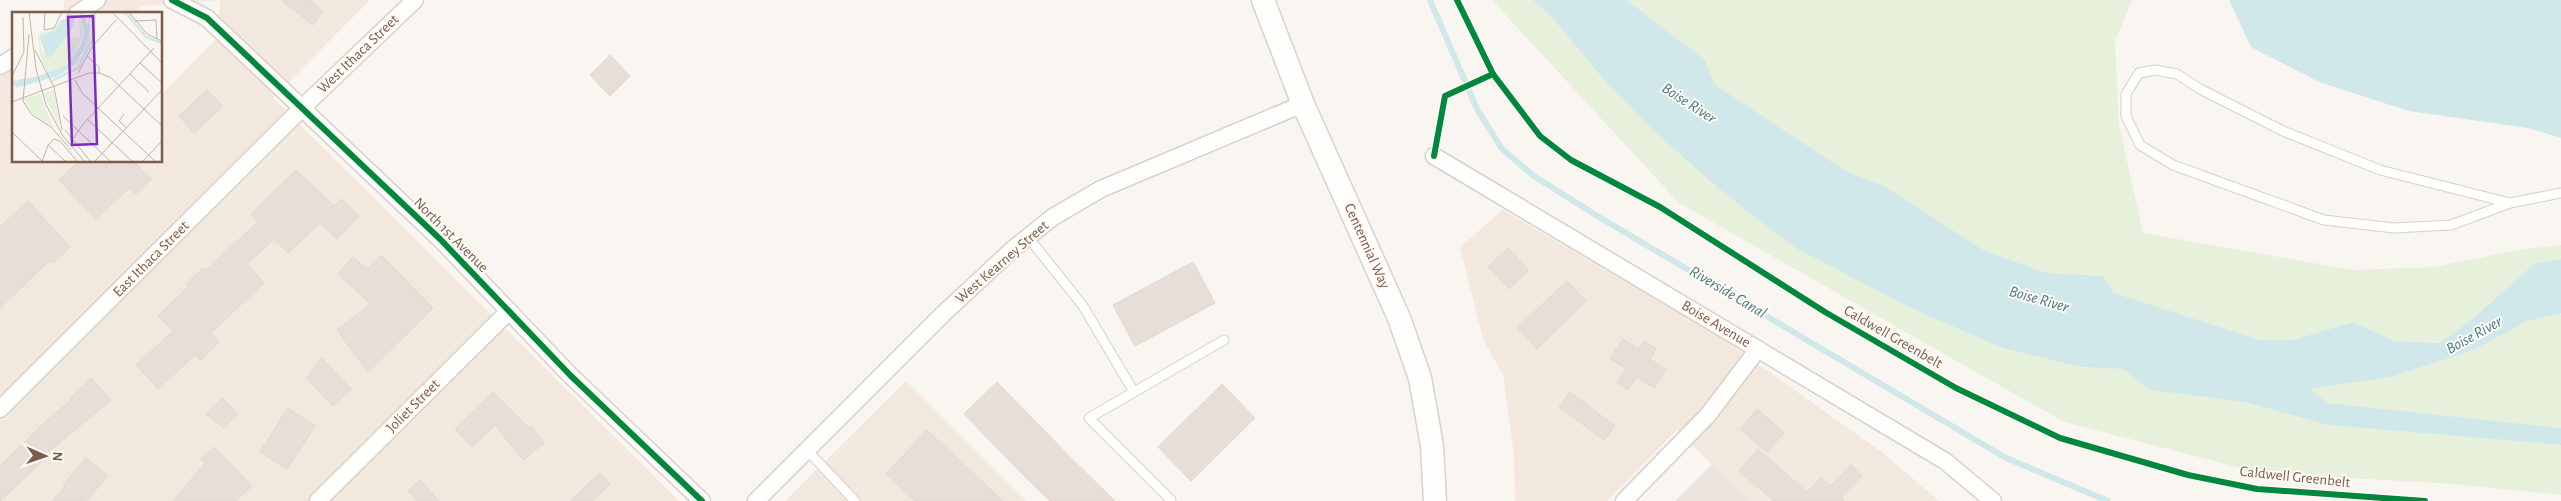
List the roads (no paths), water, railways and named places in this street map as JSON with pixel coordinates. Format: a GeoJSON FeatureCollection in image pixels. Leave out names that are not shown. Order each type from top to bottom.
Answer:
{"type":"FeatureCollection","features":[{"type":"Feature","properties":{"kind":"main road","name":"Centennial Way"},"geometry":{"type":"LineString","coordinates":[[1263,0],[1303,104],[1399,318],[1420,378],[1432,446],[1435,501]]}},
{"type":"Feature","properties":{"kind":"street"},"geometry":{"type":"LineString","coordinates":[[80,12],[98,0]]}},
{"type":"Feature","properties":{"kind":"street","name":"North 1st Avenue"},"geometry":{"type":"LineString","coordinates":[[172,0],[207,18],[440,239],[570,374],[702,501]]}},
{"type":"Feature","properties":{"kind":"street","name":"West Ithaca Street"},"geometry":{"type":"LineString","coordinates":[[302,108],[415,0]]}},
{"type":"Feature","properties":{"kind":"street"},"geometry":{"type":"LineString","coordinates":[[0,66],[12,58]]}},
{"type":"Feature","properties":{"kind":"street","name":"West Kearney Street"},"geometry":{"type":"LineString","coordinates":[[756,501],[944,314],[1028,237],[1053,217],[1101,189],[1303,104]]}},
{"type":"Feature","properties":{"kind":"street","name":"East Ithaca Street"},"geometry":{"type":"LineString","coordinates":[[0,409],[302,108]]}},
{"type":"Feature","properties":{"kind":"street","name":"Boise Avenue"},"geometry":{"type":"LineString","coordinates":[[1434,156],[1945,461],[1992,501]]}},
{"type":"Feature","properties":{"kind":"street","name":"Joliet Street"},"geometry":{"type":"LineString","coordinates":[[318,501],[509,311]]}},
{"type":"Feature","properties":{"kind":"street"},"geometry":{"type":"LineString","coordinates":[[1624,501],[1708,415],[1758,349]]}},
{"type":"Feature","properties":{"kind":"lane"},"geometry":{"type":"LineString","coordinates":[[2510,203],[2369,166],[2283,131],[2200,89],[2176,74],[2155,70],[2139,73],[2126,94],[2126,116],[2140,145],[2173,165],[2324,220],[2394,228],[2450,225],[2510,203],[2561,193]]}},
{"type":"Feature","properties":{"kind":"lane"},"geometry":{"type":"LineString","coordinates":[[1028,237],[1083,306],[1134,392]]}},
{"type":"Feature","properties":{"kind":"lane"},"geometry":{"type":"LineString","coordinates":[[1170,500],[1090,418],[1224,340]]}},
{"type":"Feature","properties":{"kind":"lane"},"geometry":{"type":"LineString","coordinates":[[807,450],[855,501]]}},
{"type":"Feature","properties":{"kind":"water","name":"Boise River"},"geometry":{"type":"Polygon","coordinates":[[[1533,0],[1627,0],[1705,60],[1714,84],[1846,171],[1886,187],[1985,251],[2047,273],[2103,276],[2114,293],[2260,340],[2292,340],[2353,322],[2394,341],[2439,343],[2470,321],[2535,263],[2561,259],[2561,313],[2527,321],[2474,350],[2391,377],[2310,389],[2328,403],[2561,428],[2561,445],[2328,425],[2245,402],[2150,390],[2122,369],[2081,367],[2002,348],[1913,309],[1794,247],[1718,188],[1653,130],[1606,82],[1552,17],[1533,0]]]}},
{"type":"Feature","properties":{"kind":"water"},"geometry":{"type":"Polygon","coordinates":[[[2229,0],[2561,0],[2561,138],[2528,128],[2409,111],[2319,82],[2251,47],[2229,0]]]}},
{"type":"Feature","properties":{"kind":"waterway","name":"Riverside Canal"},"geometry":{"type":"LineString","coordinates":[[1430,0],[1477,109],[1502,149],[1534,176],[1599,217],[2006,458],[2108,501]]}}]}
